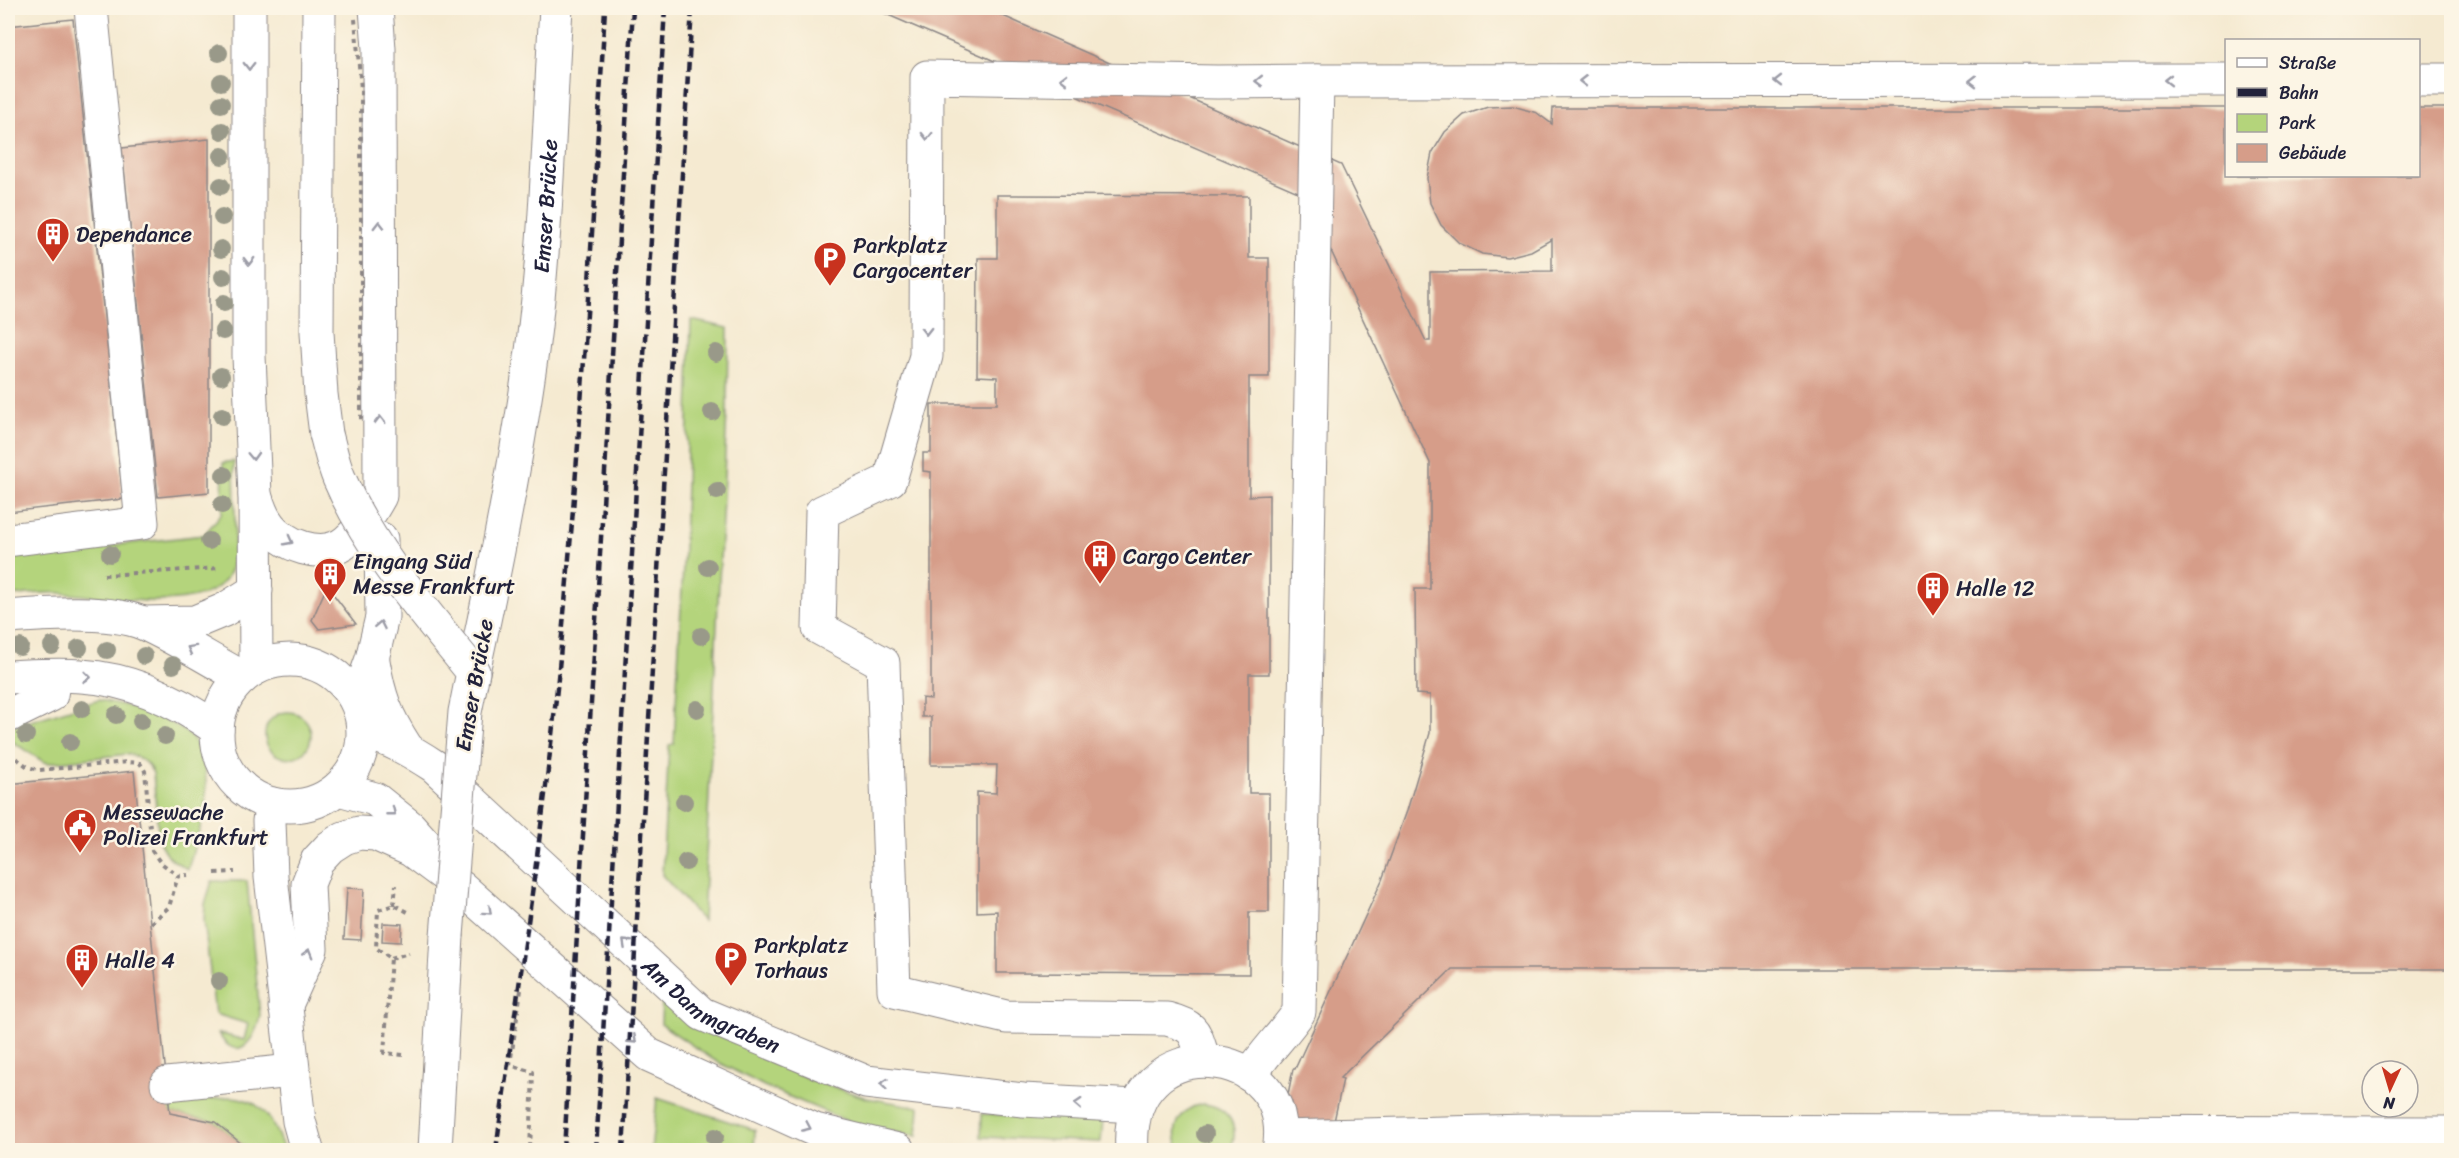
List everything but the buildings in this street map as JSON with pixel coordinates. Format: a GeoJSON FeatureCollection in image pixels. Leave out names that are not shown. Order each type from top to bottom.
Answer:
{"type":"FeatureCollection","features":[{"type":"Feature","properties":{"kind":"street"},"geometry":{"type":"LineString","coordinates":[[8,540],[142,523],[91,8]]}},
{"type":"Feature","properties":{"kind":"street"},"geometry":{"type":"LineString","coordinates":[[249,8],[249,356],[255,495],[256,590],[249,672]]}},
{"type":"Feature","properties":{"kind":"street","name":"Emser Brücke"},"geometry":{"type":"LineString","coordinates":[[435,1150],[449,894],[465,712],[497,561],[532,350],[540,272],[556,8]]}},
{"type":"Feature","properties":{"kind":"street"},"geometry":{"type":"LineString","coordinates":[[320,13],[317,332],[326,434],[338,475],[356,514],[431,620],[473,672]]}},
{"type":"Feature","properties":{"kind":"street"},"geometry":{"type":"LineString","coordinates":[[357,701],[372,659],[382,617],[380,496],[390,48],[366,13]]}},
{"type":"Feature","properties":{"kind":"street"},"geometry":{"type":"LineString","coordinates":[[1204,1060],[1195,1032],[1185,1023],[1167,1018],[1006,1017],[894,990],[883,663],[819,628],[822,512],[890,480],[926,356],[927,77],[1216,82],[2225,80]]}},
{"type":"Feature","properties":{"kind":"street"},"geometry":{"type":"LineString","coordinates":[[2420,80],[2451,80]]}},
{"type":"Feature","properties":{"kind":"street"},"geometry":{"type":"LineString","coordinates":[[1250,1075],[1266,1051],[1286,1031],[1299,1012],[1317,81]]}},
{"type":"Feature","properties":{"kind":"street"},"geometry":{"type":"LineString","coordinates":[[255,495],[266,521],[278,535],[301,547],[325,551],[346,542],[371,512],[380,496]]}},
{"type":"Feature","properties":{"kind":"street"},"geometry":{"type":"LineString","coordinates":[[144,623],[195,622],[224,610],[256,590]]}},
{"type":"Feature","properties":{"kind":"street"},"geometry":{"type":"LineString","coordinates":[[8,617],[83,615],[116,617],[144,623],[249,672]]}},
{"type":"Feature","properties":{"kind":"street"},"geometry":{"type":"LineString","coordinates":[[297,659],[321,666],[342,681],[357,701],[364,733],[361,754],[352,773],[339,789],[322,800],[303,806],[272,804],[243,789],[228,772],[219,751],[217,729],[221,709],[229,692],[249,672],[272,662],[297,659]]}},
{"type":"Feature","properties":{"kind":"street"},"geometry":{"type":"LineString","coordinates":[[372,659],[379,696],[391,724],[406,747]]}},
{"type":"Feature","properties":{"kind":"street"},"geometry":{"type":"LineString","coordinates":[[8,677],[79,675],[126,683],[189,710],[217,729]]}},
{"type":"Feature","properties":{"kind":"street"},"geometry":{"type":"LineString","coordinates":[[8,716],[51,695],[54,676]]}},
{"type":"Feature","properties":{"kind":"street","name":"Am Dammgraben"},"geometry":{"type":"LineString","coordinates":[[364,733],[385,738],[406,747],[434,766],[702,1014],[866,1082],[1023,1100],[1136,1106]]}},
{"type":"Feature","properties":{"kind":"street"},"geometry":{"type":"LineString","coordinates":[[339,789],[375,800],[394,813],[423,841],[462,888]]}},
{"type":"Feature","properties":{"kind":"street"},"geometry":{"type":"LineString","coordinates":[[272,804],[269,821],[272,877],[285,1007],[299,1121],[307,1150]]}},
{"type":"Feature","properties":{"kind":"street"},"geometry":{"type":"LineString","coordinates":[[285,1007],[311,949],[308,884],[317,861],[330,847],[344,838],[359,833],[375,834],[411,850],[462,888],[650,1054],[816,1130],[898,1150]]}},
{"type":"Feature","properties":{"kind":"street"},"geometry":{"type":"LineString","coordinates":[[1132,1150],[1131,1129],[1136,1106],[1148,1087],[1163,1073],[1183,1064],[1204,1060],[1228,1064],[1250,1075],[1267,1092],[1278,1114],[1280,1144],[1527,1131],[1782,1142],[2451,1133]]}},
{"type":"Feature","properties":{"kind":"street"},"geometry":{"type":"LineString","coordinates":[[167,1084],[292,1071]]}},
{"type":"Feature","properties":{"kind":"path"},"geometry":{"type":"LineString","coordinates":[[361,426],[361,89],[366,13]]}},
{"type":"Feature","properties":{"kind":"path"},"geometry":{"type":"LineString","coordinates":[[102,575],[231,567],[255,551]]}},
{"type":"Feature","properties":{"kind":"path"},"geometry":{"type":"LineString","coordinates":[[8,752],[28,766],[39,770],[128,762],[140,763],[145,771],[152,851],[160,862],[178,876],[188,875]]}},
{"type":"Feature","properties":{"kind":"path"},"geometry":{"type":"LineString","coordinates":[[215,873],[245,872]]}},
{"type":"Feature","properties":{"kind":"path"},"geometry":{"type":"LineString","coordinates":[[151,923],[169,907],[178,876]]}},
{"type":"Feature","properties":{"kind":"path"},"geometry":{"type":"LineString","coordinates":[[394,905],[396,876]]}},
{"type":"Feature","properties":{"kind":"path"},"geometry":{"type":"LineString","coordinates":[[409,944],[409,953],[391,958],[376,948],[378,910],[394,905],[421,918]]}},
{"type":"Feature","properties":{"kind":"path"},"geometry":{"type":"LineString","coordinates":[[410,924],[411,913]]}},
{"type":"Feature","properties":{"kind":"path"},"geometry":{"type":"LineString","coordinates":[[391,958],[384,1053],[410,1055]]}},
{"type":"Feature","properties":{"kind":"path"},"geometry":{"type":"LineString","coordinates":[[523,980],[510,1065],[533,1072],[530,1150]]}},
{"type":"Feature","properties":{"kind":"green space"},"geometry":{"type":"Polygon","coordinates":[[[691,320],[728,328],[727,412],[703,921],[662,875],[669,745],[674,744],[684,548],[691,320]]]}},
{"type":"Feature","properties":{"kind":"green space"},"geometry":{"type":"Polygon","coordinates":[[[234,461],[234,548],[230,571],[219,586],[201,595],[178,600],[125,600],[52,593],[8,596],[8,557],[204,535],[222,513],[223,463],[234,461]]]}},
{"type":"Feature","properties":{"kind":"green space"},"geometry":{"type":"Polygon","coordinates":[[[99,700],[162,718],[185,731],[197,745],[204,767],[206,797],[201,825],[188,869],[170,858],[159,841],[153,773],[143,761],[129,754],[49,763],[8,739],[8,728],[99,700]]]}},
{"type":"Feature","properties":{"kind":"green space"},"geometry":{"type":"Polygon","coordinates":[[[288,712],[304,719],[311,735],[304,751],[288,758],[272,751],[265,735],[272,719],[288,712]]]}},
{"type":"Feature","properties":{"kind":"green space"},"geometry":{"type":"Polygon","coordinates":[[[212,881],[247,881],[260,1016],[250,1041],[238,1048],[225,1042],[218,1033],[244,1040],[248,1024],[215,1014],[204,920],[205,904],[212,881]]]}},
{"type":"Feature","properties":{"kind":"green space"},"geometry":{"type":"Polygon","coordinates":[[[662,998],[697,1023],[807,1078],[867,1098],[919,1107],[917,1136],[859,1126],[764,1086],[714,1060],[661,1024],[662,998]]]}},
{"type":"Feature","properties":{"kind":"green space"},"geometry":{"type":"Polygon","coordinates":[[[230,1097],[251,1102],[266,1113],[284,1150],[249,1150],[215,1122],[170,1113],[169,1108],[191,1101],[230,1097]]]}},
{"type":"Feature","properties":{"kind":"green space"},"geometry":{"type":"Polygon","coordinates":[[[657,1098],[755,1130],[754,1150],[651,1150],[657,1098]]]}},
{"type":"Feature","properties":{"kind":"green space"},"geometry":{"type":"Polygon","coordinates":[[[1202,1104],[1219,1109],[1230,1119],[1234,1133],[1230,1150],[1179,1149],[1176,1141],[1178,1120],[1187,1110],[1202,1104]]]}},
{"type":"Feature","properties":{"kind":"green space"},"geometry":{"type":"Polygon","coordinates":[[[982,1114],[1103,1119],[1101,1142],[981,1137],[982,1114]]]}},
{"type":"Feature","properties":{"kind":"railway"},"geometry":{"type":"LineString","coordinates":[[496,1150],[541,829],[556,700],[581,400],[605,8]]}},
{"type":"Feature","properties":{"kind":"railway"},"geometry":{"type":"LineString","coordinates":[[564,1150],[633,8]]}},
{"type":"Feature","properties":{"kind":"railway"},"geometry":{"type":"LineString","coordinates":[[596,1150],[665,8]]}},
{"type":"Feature","properties":{"kind":"railway"},"geometry":{"type":"LineString","coordinates":[[623,1150],[692,8]]}},
{"type":"Feature","properties":{"kind":"place","name":"Dependance"},"geometry":{"type":"Point","coordinates":[53,263]}},
{"type":"Feature","properties":{"kind":"place","name":"Parkplatz Cargocenter"},"geometry":{"type":"Point","coordinates":[830,287]}},
{"type":"Feature","properties":{"kind":"place","name":"Cargo Center"},"geometry":{"type":"Point","coordinates":[1100,585]}},
{"type":"Feature","properties":{"kind":"place","name":"Eingang Süd Messe Frankfurt"},"geometry":{"type":"Point","coordinates":[330,603]}},
{"type":"Feature","properties":{"kind":"place","name":"Halle 12"},"geometry":{"type":"Point","coordinates":[1933,617]}},
{"type":"Feature","properties":{"kind":"place","name":"Messewache Polizei Frankfurt"},"geometry":{"type":"Point","coordinates":[80,854]}},
{"type":"Feature","properties":{"kind":"place","name":"Parkplatz Torhaus"},"geometry":{"type":"Point","coordinates":[731,987]}},
{"type":"Feature","properties":{"kind":"place","name":"Halle 4"},"geometry":{"type":"Point","coordinates":[82,989]}}]}
